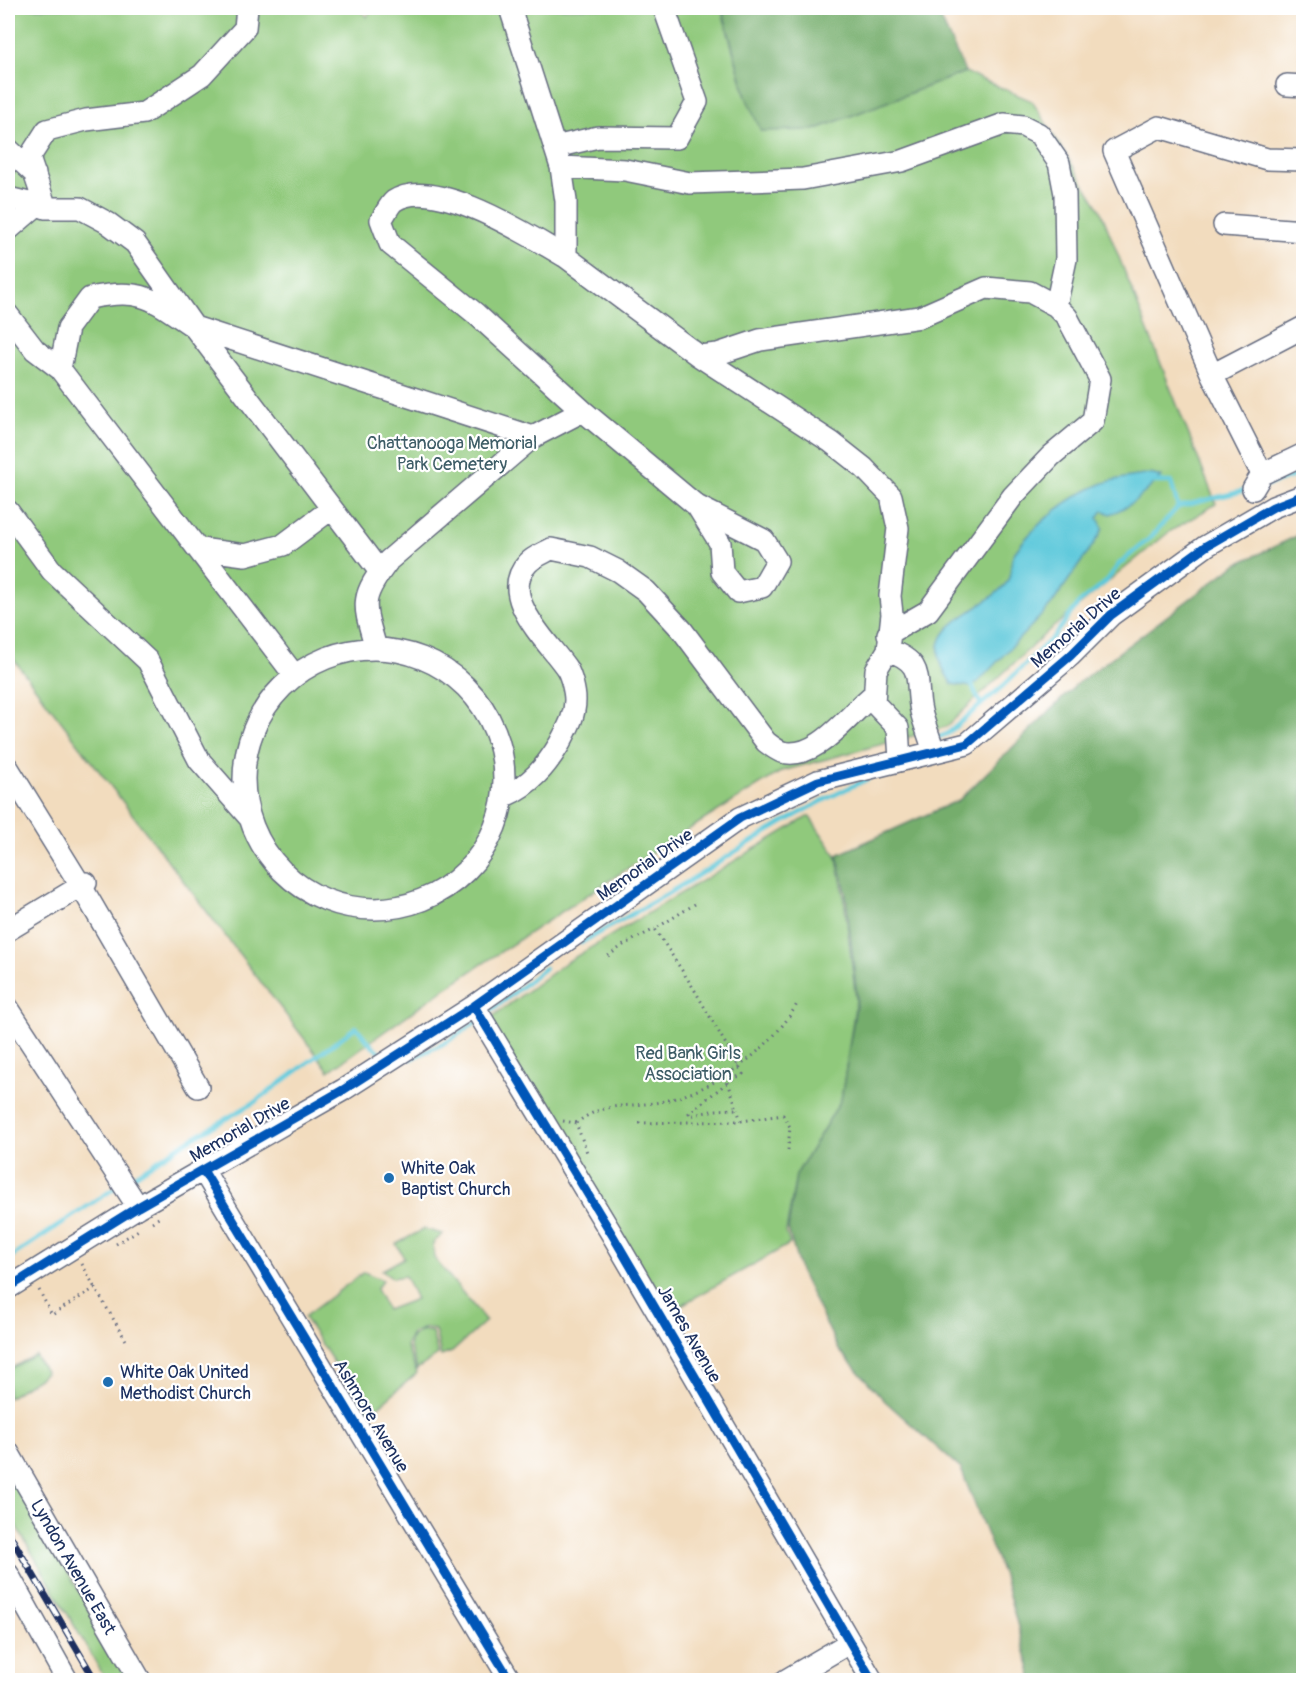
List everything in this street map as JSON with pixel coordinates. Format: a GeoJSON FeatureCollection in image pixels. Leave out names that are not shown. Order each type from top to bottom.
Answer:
{"type":"FeatureCollection","features":[{"type":"Feature","properties":{"kind":"street"},"geometry":{"type":"LineString","coordinates":[[42,206],[29,158],[47,130],[86,120],[144,113],[202,75],[245,28],[247,8]]}},
{"type":"Feature","properties":{"kind":"street"},"geometry":{"type":"LineString","coordinates":[[510,8],[561,167],[566,201],[566,257]]}},
{"type":"Feature","properties":{"kind":"street"},"geometry":{"type":"LineString","coordinates":[[555,147],[598,137],[677,138],[697,102],[664,8]]}},
{"type":"Feature","properties":{"kind":"street"},"geometry":{"type":"LineString","coordinates":[[561,167],[625,170],[690,183],[803,179],[902,161],[1004,124],[1023,126],[1039,135],[1059,163],[1065,194],[1066,259],[1056,306]]}},
{"type":"Feature","properties":{"kind":"street"},"geometry":{"type":"LineString","coordinates":[[1304,160],[1267,159],[1160,127],[1114,151],[1257,482],[1304,454]]}},
{"type":"Feature","properties":{"kind":"street"},"geometry":{"type":"LineString","coordinates":[[8,149],[35,174]]}},
{"type":"Feature","properties":{"kind":"street"},"geometry":{"type":"LineString","coordinates":[[697,506],[583,411],[476,314],[390,244],[381,220],[394,201],[418,195],[445,199],[482,209],[566,257],[699,356],[831,442],[864,468],[891,496],[898,528],[888,642],[876,670],[873,695],[874,703],[898,728],[900,760]]}},
{"type":"Feature","properties":{"kind":"street"},"geometry":{"type":"LineString","coordinates":[[8,198],[42,206],[80,208],[108,223],[135,243],[194,327],[380,572]]}},
{"type":"Feature","properties":{"kind":"street"},"geometry":{"type":"LineString","coordinates":[[8,230],[42,206]]}},
{"type":"Feature","properties":{"kind":"street"},"geometry":{"type":"LineString","coordinates":[[1224,225],[1304,231]]}},
{"type":"Feature","properties":{"kind":"street"},"geometry":{"type":"LineString","coordinates":[[699,356],[718,354],[760,340],[920,317],[986,288],[1030,292],[1056,306],[1067,317],[1100,379],[1093,421],[1051,456],[1013,496],[928,611],[888,642]]}},
{"type":"Feature","properties":{"kind":"street"},"geometry":{"type":"LineString","coordinates":[[60,369],[68,328],[90,298],[119,292],[150,298],[194,327],[532,437]]}},
{"type":"Feature","properties":{"kind":"street"},"geometry":{"type":"LineString","coordinates":[[8,315],[35,350],[60,369],[295,676]]}},
{"type":"Feature","properties":{"kind":"street"},"geometry":{"type":"LineString","coordinates":[[1212,375],[1304,327]]}},
{"type":"Feature","properties":{"kind":"street"},"geometry":{"type":"LineString","coordinates":[[376,648],[364,604],[372,582],[390,560],[532,437],[583,411]]}},
{"type":"Feature","properties":{"kind":"street","name":"Memorial Drive"},"geometry":{"type":"LineString","coordinates":[[8,1288],[138,1207],[343,1090],[474,1006],[740,818],[818,781],[967,744],[1070,656],[1112,615],[1206,546],[1273,507],[1304,495]]}},
{"type":"Feature","properties":{"kind":"street"},"geometry":{"type":"LineString","coordinates":[[200,549],[245,555],[283,545],[331,508]]}},
{"type":"Feature","properties":{"kind":"street"},"geometry":{"type":"LineString","coordinates":[[8,511],[52,571],[148,661],[199,760],[249,817],[272,861],[310,894],[358,909],[408,906],[453,883],[487,845],[505,796],[502,753],[486,712],[457,678],[419,656],[376,648],[330,656],[295,676],[265,708],[249,742],[243,780],[249,817]]}},
{"type":"Feature","properties":{"kind":"street"},"geometry":{"type":"LineString","coordinates":[[505,796],[523,788],[536,776],[573,720],[575,699],[568,671],[530,620],[518,594],[518,576],[528,561],[551,549],[590,557],[618,571],[646,591],[682,630],[766,742],[781,752],[800,752],[813,748],[840,727],[855,709],[873,695]]}},
{"type":"Feature","properties":{"kind":"street"},"geometry":{"type":"LineString","coordinates":[[888,642],[913,664],[920,687],[920,709],[934,752]]}},
{"type":"Feature","properties":{"kind":"street"},"geometry":{"type":"LineString","coordinates":[[8,768],[83,885],[198,1087]]}},
{"type":"Feature","properties":{"kind":"street"},"geometry":{"type":"LineString","coordinates":[[8,930],[83,885]]}},
{"type":"Feature","properties":{"kind":"street","name":"James Avenue"},"geometry":{"type":"LineString","coordinates":[[474,1006],[613,1236],[872,1680]]}},
{"type":"Feature","properties":{"kind":"street"},"geometry":{"type":"LineString","coordinates":[[8,1008],[138,1207]]}},
{"type":"Feature","properties":{"kind":"street","name":"Ashmore Avenue"},"geometry":{"type":"LineString","coordinates":[[203,1170],[510,1680]]}},
{"type":"Feature","properties":{"kind":"street","name":"Lyndon Avenue East"},"geometry":{"type":"LineString","coordinates":[[8,1452],[140,1680]]}},
{"type":"Feature","properties":{"kind":"street"},"geometry":{"type":"LineString","coordinates":[[8,1574],[67,1680]]}},
{"type":"Feature","properties":{"kind":"street"},"geometry":{"type":"LineString","coordinates":[[786,1680],[849,1643]]}},
{"type":"Feature","properties":{"kind":"path"},"geometry":{"type":"LineString","coordinates":[[608,956],[695,904]]}},
{"type":"Feature","properties":{"kind":"path"},"geometry":{"type":"LineString","coordinates":[[656,929],[742,1074],[728,1082],[689,1113],[690,1116],[715,1110],[737,1109]]}},
{"type":"Feature","properties":{"kind":"path"},"geometry":{"type":"LineString","coordinates":[[576,1123],[598,1108],[654,1103],[689,1095],[738,1066],[784,1026],[797,1004]]}},
{"type":"Feature","properties":{"kind":"path"},"geometry":{"type":"LineString","coordinates":[[728,1082],[741,1121]]}},
{"type":"Feature","properties":{"kind":"path"},"geometry":{"type":"LineString","coordinates":[[639,1123],[741,1121],[783,1115],[790,1127],[789,1150]]}},
{"type":"Feature","properties":{"kind":"path"},"geometry":{"type":"LineString","coordinates":[[82,1264],[127,1341]]}},
{"type":"Feature","properties":{"kind":"path"},"geometry":{"type":"LineString","coordinates":[[39,1290],[52,1315],[95,1288]]}},
{"type":"Feature","properties":{"kind":"green space","name":"Chattanooga Memorial Park Cemetery"},"geometry":{"type":"Polygon","coordinates":[[[8,8],[359,8],[367,17],[372,8],[721,8],[746,97],[814,130],[965,72],[1032,101],[1100,209],[1216,504],[1169,532],[1046,633],[946,727],[782,771],[656,850],[447,987],[329,1071],[8,652],[8,8]]]}},
{"type":"Feature","properties":{"kind":"green space"},"geometry":{"type":"Polygon","coordinates":[[[722,8],[936,8],[965,72],[814,130],[761,131],[746,97],[722,8]]]}},
{"type":"Feature","properties":{"kind":"green space"},"geometry":{"type":"Polygon","coordinates":[[[1303,533],[1303,1680],[1033,1680],[1005,1581],[961,1469],[885,1401],[839,1350],[800,1271],[788,1229],[796,1175],[841,1100],[857,999],[845,888],[837,855],[959,800],[1078,683],[1235,565],[1303,533]]]}},
{"type":"Feature","properties":{"kind":"green space","name":"Red Bank Girls Association"},"geometry":{"type":"Polygon","coordinates":[[[809,816],[836,855],[843,889],[856,1000],[841,1100],[796,1175],[786,1232],[790,1244],[669,1312],[488,1020],[565,963],[809,816]]]}},
{"type":"Feature","properties":{"kind":"green space"},"geometry":{"type":"Polygon","coordinates":[[[424,1229],[443,1234],[433,1243],[434,1258],[486,1321],[452,1352],[441,1356],[435,1330],[425,1328],[412,1333],[406,1346],[417,1373],[368,1415],[304,1317],[364,1272],[383,1280],[376,1289],[387,1310],[416,1299],[405,1276],[393,1278],[382,1270],[404,1258],[396,1244],[424,1229]]]}},
{"type":"Feature","properties":{"kind":"green space"},"geometry":{"type":"Polygon","coordinates":[[[423,1330],[432,1332],[438,1355],[417,1369],[409,1345],[412,1336],[423,1330]]]}},
{"type":"Feature","properties":{"kind":"green space"},"geometry":{"type":"Polygon","coordinates":[[[35,1355],[46,1373],[8,1398],[8,1370],[35,1355]]]}},
{"type":"Feature","properties":{"kind":"green space"},"geometry":{"type":"Polygon","coordinates":[[[8,1470],[131,1680],[106,1680],[8,1512],[8,1470]]]}},
{"type":"Feature","properties":{"kind":"water"},"geometry":{"type":"Polygon","coordinates":[[[1150,474],[1161,477],[1138,498],[1110,514],[1103,510],[1098,518],[1103,528],[1099,536],[1052,604],[978,682],[971,687],[952,684],[941,664],[939,649],[943,636],[951,625],[1004,586],[1009,578],[1015,552],[1032,531],[1076,496],[1113,480],[1150,474]]]}},
{"type":"Feature","properties":{"kind":"waterway"},"geometry":{"type":"LineString","coordinates":[[1264,486],[1304,473]]}},
{"type":"Feature","properties":{"kind":"waterway"},"geometry":{"type":"LineString","coordinates":[[1150,482],[1171,482],[1178,507]]}},
{"type":"Feature","properties":{"kind":"waterway"},"geometry":{"type":"LineString","coordinates":[[936,738],[947,734],[1004,685],[1054,636],[1079,603],[1106,582],[1119,564],[1149,539],[1178,507],[1247,490]]}},
{"type":"Feature","properties":{"kind":"waterway"},"geometry":{"type":"LineString","coordinates":[[971,683],[981,705]]}},
{"type":"Feature","properties":{"kind":"waterway"},"geometry":{"type":"LineString","coordinates":[[581,943],[671,892],[783,823],[868,779]]}},
{"type":"Feature","properties":{"kind":"waterway"},"geometry":{"type":"LineString","coordinates":[[486,1015],[545,968]]}},
{"type":"Feature","properties":{"kind":"waterway"},"geometry":{"type":"LineString","coordinates":[[411,1059],[447,1042],[477,1022]]}},
{"type":"Feature","properties":{"kind":"waterway"},"geometry":{"type":"LineString","coordinates":[[128,1180],[184,1143],[255,1102],[356,1027],[373,1047],[385,1055]]}},
{"type":"Feature","properties":{"kind":"waterway"},"geometry":{"type":"LineString","coordinates":[[8,1259],[118,1186]]}},
{"type":"Feature","properties":{"kind":"railway"},"geometry":{"type":"LineString","coordinates":[[8,1532],[95,1680]]}},
{"type":"Feature","properties":{"kind":"cycle path"},"geometry":{"type":"LineString","coordinates":[[8,1288],[138,1207],[343,1090],[474,1006],[740,818],[818,781],[967,744],[1070,656],[1111,615],[1206,546],[1273,507],[1304,495]]}},
{"type":"Feature","properties":{"kind":"cycle path"},"geometry":{"type":"LineString","coordinates":[[474,1006],[613,1236],[872,1680]]}},
{"type":"Feature","properties":{"kind":"cycle path"},"geometry":{"type":"LineString","coordinates":[[203,1170],[510,1680]]}},
{"type":"Feature","properties":{"kind":"place","name":"White Oak Baptist Church"},"geometry":{"type":"Point","coordinates":[389,1178]}},
{"type":"Feature","properties":{"kind":"place","name":"White Oak United Methodist Church"},"geometry":{"type":"Point","coordinates":[108,1382]}}]}
